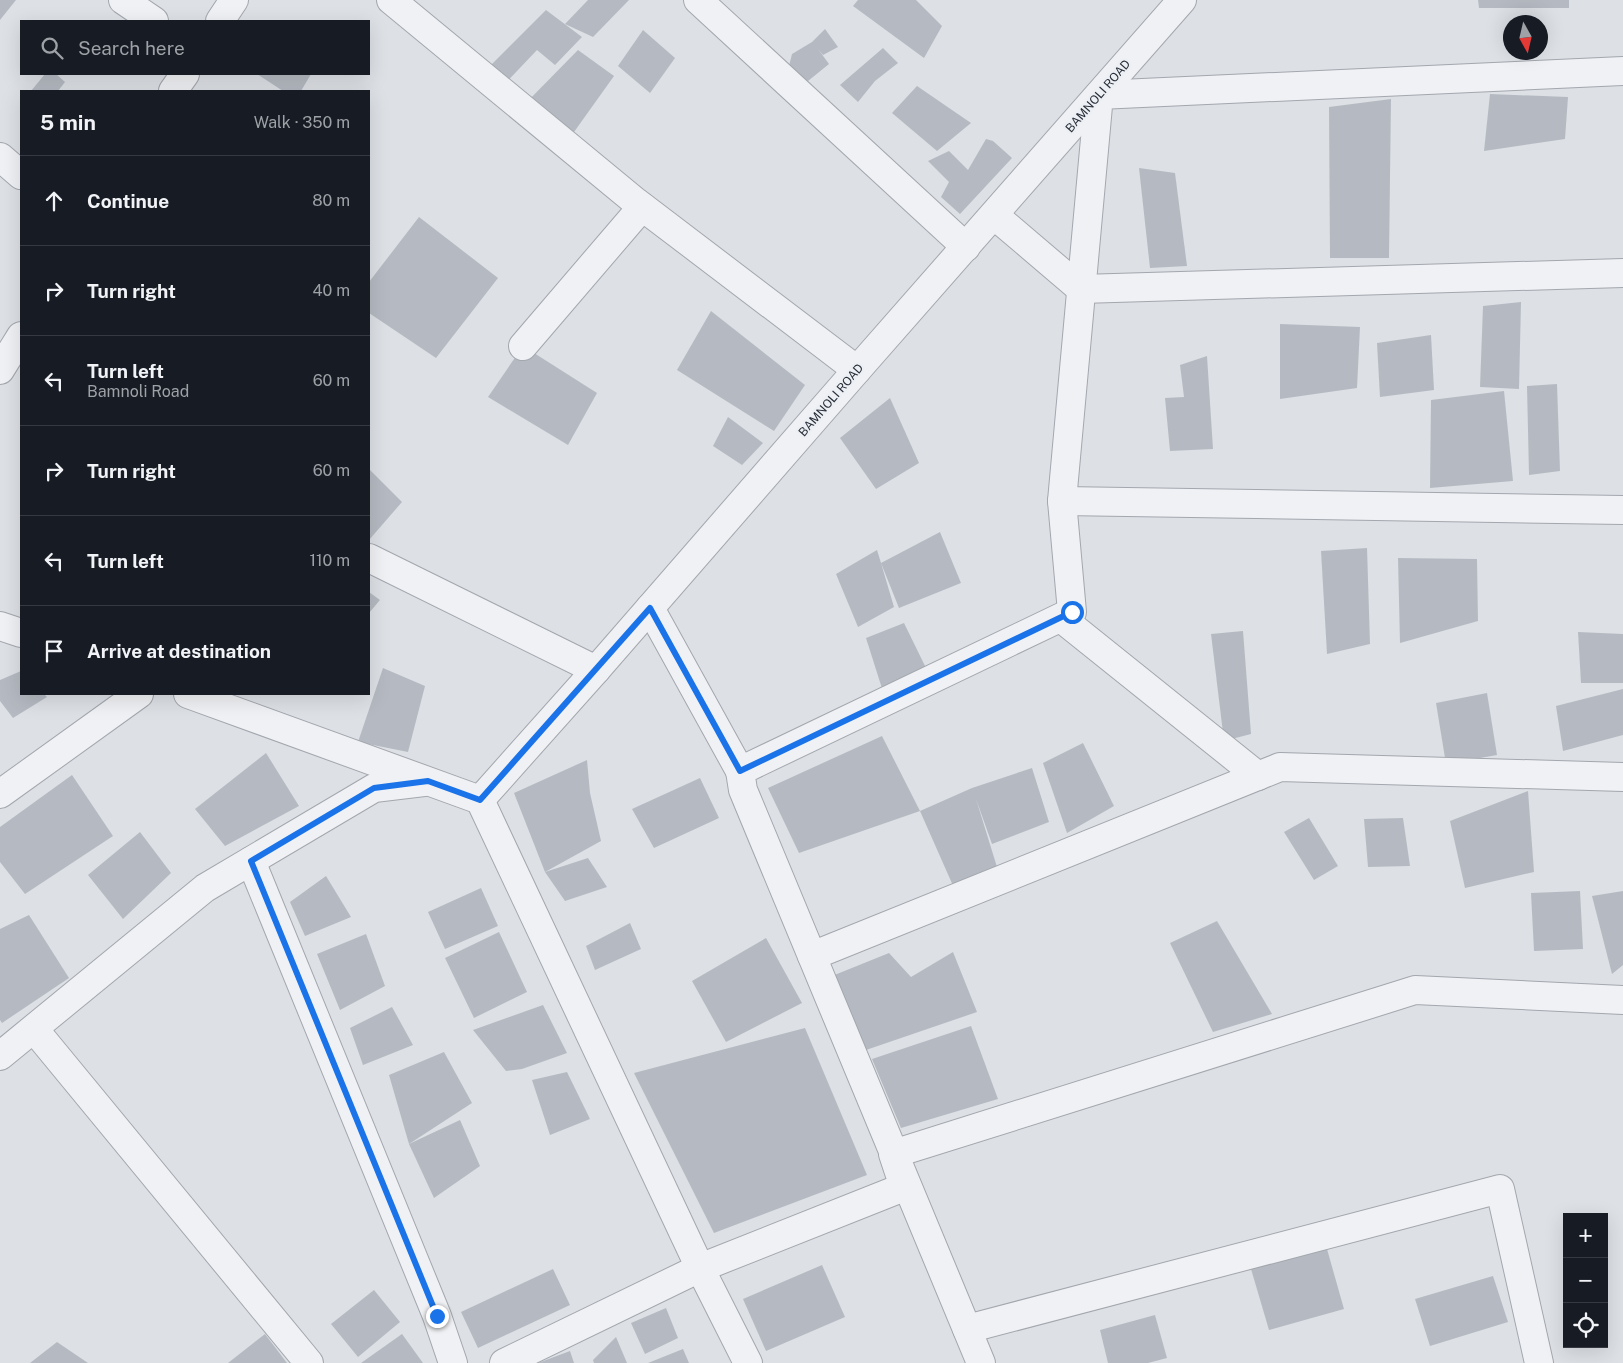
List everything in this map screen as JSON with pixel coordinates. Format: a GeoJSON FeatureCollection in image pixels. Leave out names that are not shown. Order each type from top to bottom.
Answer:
{"type":"FeatureCollection","features":[{"type":"Feature","properties":{"kind":"street"},"geometry":{"type":"LineString","coordinates":[[123,0],[153,20]]}},
{"type":"Feature","properties":{"kind":"street"},"geometry":{"type":"LineString","coordinates":[[221,20],[234,0]]}},
{"type":"Feature","properties":{"kind":"street"},"geometry":{"type":"LineString","coordinates":[[391,0],[642,208],[856,370]]}},
{"type":"Feature","properties":{"kind":"street"},"geometry":{"type":"LineString","coordinates":[[698,0],[966,247]]}},
{"type":"Feature","properties":{"kind":"street","name":"BAMNOLI ROAD"},"geometry":{"type":"LineString","coordinates":[[480,800],[1182,0]]}},
{"type":"Feature","properties":{"kind":"street"},"geometry":{"type":"LineString","coordinates":[[740,771],[1072,612],[1062,501],[1099,95],[1623,71]]}},
{"type":"Feature","properties":{"kind":"street"},"geometry":{"type":"LineString","coordinates":[[174,90],[184,75]]}},
{"type":"Feature","properties":{"kind":"street"},"geometry":{"type":"LineString","coordinates":[[0,157],[20,174]]}},
{"type":"Feature","properties":{"kind":"street"},"geometry":{"type":"LineString","coordinates":[[523,346],[642,208]]}},
{"type":"Feature","properties":{"kind":"street"},"geometry":{"type":"LineString","coordinates":[[994,215],[1081,289],[1623,273]]}},
{"type":"Feature","properties":{"kind":"street"},"geometry":{"type":"LineString","coordinates":[[0,370],[19,346]]}},
{"type":"Feature","properties":{"kind":"street"},"geometry":{"type":"LineString","coordinates":[[1062,501],[1623,510]]}},
{"type":"Feature","properties":{"kind":"street"},"geometry":{"type":"LineString","coordinates":[[370,558],[596,670]]}},
{"type":"Feature","properties":{"kind":"street"},"geometry":{"type":"LineString","coordinates":[[650,608],[740,771],[743,790],[981,1363]]}},
{"type":"Feature","properties":{"kind":"street"},"geometry":{"type":"LineString","coordinates":[[1061,618],[1258,776]]}},
{"type":"Feature","properties":{"kind":"street"},"geometry":{"type":"LineString","coordinates":[[0,626],[20,633]]}},
{"type":"Feature","properties":{"kind":"street"},"geometry":{"type":"LineString","coordinates":[[0,794],[138,695]]}},
{"type":"Feature","properties":{"kind":"street"},"geometry":{"type":"LineString","coordinates":[[191,695],[480,800],[700,1268],[748,1363]]}},
{"type":"Feature","properties":{"kind":"street"},"geometry":{"type":"LineString","coordinates":[[812,956],[1280,767],[1623,777]]}},
{"type":"Feature","properties":{"kind":"street"},"geometry":{"type":"LineString","coordinates":[[0,1056],[205,888],[374,788],[428,781]]}},
{"type":"Feature","properties":{"kind":"street"},"geometry":{"type":"LineString","coordinates":[[251,861],[437,1316],[453,1363]]}},
{"type":"Feature","properties":{"kind":"street"},"geometry":{"type":"LineString","coordinates":[[893,1154],[1415,990],[1623,1000]]}},
{"type":"Feature","properties":{"kind":"street"},"geometry":{"type":"LineString","coordinates":[[34,1028],[309,1363]]}},
{"type":"Feature","properties":{"kind":"street"},"geometry":{"type":"LineString","coordinates":[[504,1363],[700,1268],[904,1187],[893,1154]]}},
{"type":"Feature","properties":{"kind":"street"},"geometry":{"type":"LineString","coordinates":[[967,1330],[1500,1189],[1539,1363]]}},
{"type":"Feature","properties":{"kind":"building"},"geometry":{"type":"Polygon","coordinates":[[[0,0],[16,0],[0,20],[0,0]]]}},
{"type":"Feature","properties":{"kind":"building"},"geometry":{"type":"Polygon","coordinates":[[[588,0],[629,0],[593,37],[565,24],[588,0]]]}},
{"type":"Feature","properties":{"kind":"building"},"geometry":{"type":"Polygon","coordinates":[[[858,0],[916,0],[942,26],[924,58],[853,6],[858,0]]]}},
{"type":"Feature","properties":{"kind":"building"},"geometry":{"type":"Polygon","coordinates":[[[1478,0],[1569,0],[1569,8],[1479,8],[1478,0]]]}},
{"type":"Feature","properties":{"kind":"building"},"geometry":{"type":"Polygon","coordinates":[[[546,10],[582,37],[555,65],[537,50],[499,90],[487,69],[546,10]]]}},
{"type":"Feature","properties":{"kind":"building"},"geometry":{"type":"Polygon","coordinates":[[[825,29],[838,47],[823,55],[818,49],[829,64],[808,81],[788,70],[792,54],[812,42],[825,29]]]}},
{"type":"Feature","properties":{"kind":"building"},"geometry":{"type":"Polygon","coordinates":[[[643,30],[675,58],[650,93],[618,66],[643,30]]]}},
{"type":"Feature","properties":{"kind":"building"},"geometry":{"type":"Polygon","coordinates":[[[883,48],[898,63],[875,81],[858,102],[840,85],[883,48]]]}},
{"type":"Feature","properties":{"kind":"building"},"geometry":{"type":"Polygon","coordinates":[[[578,50],[614,76],[569,139],[521,108],[578,50]]]}},
{"type":"Feature","properties":{"kind":"building"},"geometry":{"type":"Polygon","coordinates":[[[44,75],[57,75],[65,82],[59,90],[32,90],[44,75]]]}},
{"type":"Feature","properties":{"kind":"building"},"geometry":{"type":"Polygon","coordinates":[[[259,75],[310,75],[302,90],[281,90],[259,75]]]}},
{"type":"Feature","properties":{"kind":"building"},"geometry":{"type":"Polygon","coordinates":[[[917,86],[971,123],[937,151],[892,113],[917,86]]]}},
{"type":"Feature","properties":{"kind":"building"},"geometry":{"type":"Polygon","coordinates":[[[1490,94],[1568,97],[1565,139],[1484,151],[1490,94]]]}},
{"type":"Feature","properties":{"kind":"building"},"geometry":{"type":"Polygon","coordinates":[[[1391,99],[1389,258],[1330,258],[1329,107],[1391,99]]]}},
{"type":"Feature","properties":{"kind":"building"},"geometry":{"type":"Polygon","coordinates":[[[986,139],[993,141],[1012,158],[960,214],[941,197],[949,182],[928,161],[949,151],[968,170],[986,139]]]}},
{"type":"Feature","properties":{"kind":"building"},"geometry":{"type":"Polygon","coordinates":[[[1139,168],[1175,173],[1187,266],[1150,268],[1139,168]]]}},
{"type":"Feature","properties":{"kind":"building"},"geometry":{"type":"Polygon","coordinates":[[[419,217],[498,278],[436,358],[370,314],[370,281],[419,217]]]}},
{"type":"Feature","properties":{"kind":"building"},"geometry":{"type":"Polygon","coordinates":[[[1521,302],[1519,389],[1480,387],[1483,306],[1521,302]]]}},
{"type":"Feature","properties":{"kind":"building"},"geometry":{"type":"Polygon","coordinates":[[[711,311],[805,385],[774,431],[677,370],[711,311]]]}},
{"type":"Feature","properties":{"kind":"building"},"geometry":{"type":"Polygon","coordinates":[[[1280,324],[1360,327],[1357,388],[1280,399],[1280,324]]]}},
{"type":"Feature","properties":{"kind":"building"},"geometry":{"type":"Polygon","coordinates":[[[1431,335],[1434,390],[1380,397],[1377,343],[1431,335]]]}},
{"type":"Feature","properties":{"kind":"building"},"geometry":{"type":"Polygon","coordinates":[[[523,346],[597,393],[568,445],[488,397],[523,346]]]}},
{"type":"Feature","properties":{"kind":"building"},"geometry":{"type":"Polygon","coordinates":[[[1207,356],[1213,449],[1170,451],[1165,398],[1184,397],[1180,365],[1207,356]]]}},
{"type":"Feature","properties":{"kind":"building"},"geometry":{"type":"Polygon","coordinates":[[[1557,384],[1560,471],[1529,475],[1527,386],[1557,384]]]}},
{"type":"Feature","properties":{"kind":"building"},"geometry":{"type":"Polygon","coordinates":[[[1504,391],[1513,481],[1430,488],[1431,400],[1504,391]]]}},
{"type":"Feature","properties":{"kind":"building"},"geometry":{"type":"Polygon","coordinates":[[[890,398],[919,463],[876,489],[840,438],[890,398]]]}},
{"type":"Feature","properties":{"kind":"building"},"geometry":{"type":"Polygon","coordinates":[[[728,417],[763,443],[742,465],[713,446],[728,417]]]}},
{"type":"Feature","properties":{"kind":"building"},"geometry":{"type":"Polygon","coordinates":[[[370,470],[402,502],[370,539],[370,470]]]}},
{"type":"Feature","properties":{"kind":"building"},"geometry":{"type":"Polygon","coordinates":[[[940,532],[961,583],[899,608],[881,563],[940,532]]]}},
{"type":"Feature","properties":{"kind":"building"},"geometry":{"type":"Polygon","coordinates":[[[1367,548],[1370,644],[1327,654],[1321,551],[1367,548]]]}},
{"type":"Feature","properties":{"kind":"building"},"geometry":{"type":"Polygon","coordinates":[[[877,550],[894,607],[858,627],[836,574],[877,550]]]}},
{"type":"Feature","properties":{"kind":"building"},"geometry":{"type":"Polygon","coordinates":[[[1398,558],[1477,559],[1478,621],[1400,643],[1398,558]]]}},
{"type":"Feature","properties":{"kind":"building"},"geometry":{"type":"Polygon","coordinates":[[[370,593],[380,600],[370,612],[370,593]]]}},
{"type":"Feature","properties":{"kind":"building"},"geometry":{"type":"Polygon","coordinates":[[[904,623],[926,668],[886,701],[866,638],[904,623]]]}},
{"type":"Feature","properties":{"kind":"building"},"geometry":{"type":"Polygon","coordinates":[[[1243,631],[1251,734],[1224,741],[1211,634],[1243,631]]]}},
{"type":"Feature","properties":{"kind":"building"},"geometry":{"type":"Polygon","coordinates":[[[1578,632],[1623,634],[1623,683],[1581,683],[1578,632]]]}},
{"type":"Feature","properties":{"kind":"building"},"geometry":{"type":"Polygon","coordinates":[[[383,668],[425,686],[408,752],[358,742],[383,668]]]}},
{"type":"Feature","properties":{"kind":"building"},"geometry":{"type":"Polygon","coordinates":[[[20,671],[20,695],[45,695],[47,697],[13,718],[0,701],[0,680],[20,671]]]}},
{"type":"Feature","properties":{"kind":"building"},"geometry":{"type":"Polygon","coordinates":[[[1623,689],[1623,735],[1563,751],[1556,706],[1623,689]]]}},
{"type":"Feature","properties":{"kind":"building"},"geometry":{"type":"Polygon","coordinates":[[[1487,693],[1497,755],[1446,764],[1436,703],[1487,693]]]}},
{"type":"Feature","properties":{"kind":"building"},"geometry":{"type":"Polygon","coordinates":[[[882,736],[920,811],[799,853],[768,788],[882,736]]]}},
{"type":"Feature","properties":{"kind":"building"},"geometry":{"type":"Polygon","coordinates":[[[1083,743],[1114,806],[1067,833],[1043,763],[1083,743]]]}},
{"type":"Feature","properties":{"kind":"building"},"geometry":{"type":"Polygon","coordinates":[[[266,753],[299,806],[225,846],[195,809],[266,753]]]}},
{"type":"Feature","properties":{"kind":"building"},"geometry":{"type":"Polygon","coordinates":[[[587,760],[590,793],[601,841],[545,872],[514,793],[587,760]]]}},
{"type":"Feature","properties":{"kind":"building"},"geometry":{"type":"Polygon","coordinates":[[[1032,768],[1049,822],[992,844],[976,799],[1001,880],[958,897],[920,811],[972,788],[1032,768]]]}},
{"type":"Feature","properties":{"kind":"building"},"geometry":{"type":"Polygon","coordinates":[[[72,775],[113,836],[25,894],[0,862],[0,827],[72,775]]]}},
{"type":"Feature","properties":{"kind":"building"},"geometry":{"type":"Polygon","coordinates":[[[700,778],[719,818],[654,848],[632,809],[700,778]]]}},
{"type":"Feature","properties":{"kind":"building"},"geometry":{"type":"Polygon","coordinates":[[[1528,791],[1534,872],[1465,888],[1450,821],[1528,791]]]}},
{"type":"Feature","properties":{"kind":"building"},"geometry":{"type":"Polygon","coordinates":[[[1309,818],[1338,866],[1314,880],[1284,832],[1309,818]]]}},
{"type":"Feature","properties":{"kind":"building"},"geometry":{"type":"Polygon","coordinates":[[[1403,818],[1410,866],[1368,867],[1364,819],[1403,818]]]}},
{"type":"Feature","properties":{"kind":"building"},"geometry":{"type":"Polygon","coordinates":[[[140,832],[171,873],[123,919],[88,875],[140,832]]]}},
{"type":"Feature","properties":{"kind":"building"},"geometry":{"type":"Polygon","coordinates":[[[588,858],[607,887],[565,901],[545,872],[588,858]]]}},
{"type":"Feature","properties":{"kind":"building"},"geometry":{"type":"Polygon","coordinates":[[[326,876],[351,917],[305,936],[290,902],[326,876]]]}},
{"type":"Feature","properties":{"kind":"building"},"geometry":{"type":"Polygon","coordinates":[[[481,888],[498,926],[445,949],[428,912],[481,888]]]}},
{"type":"Feature","properties":{"kind":"building"},"geometry":{"type":"Polygon","coordinates":[[[1580,891],[1583,949],[1534,951],[1531,893],[1580,891]]]}},
{"type":"Feature","properties":{"kind":"building"},"geometry":{"type":"Polygon","coordinates":[[[1623,891],[1623,965],[1612,974],[1592,896],[1623,891]]]}},
{"type":"Feature","properties":{"kind":"building"},"geometry":{"type":"Polygon","coordinates":[[[29,915],[69,978],[2,1023],[0,1020],[0,929],[29,915]]]}},
{"type":"Feature","properties":{"kind":"building"},"geometry":{"type":"Polygon","coordinates":[[[1217,921],[1272,1014],[1213,1032],[1170,943],[1217,921]]]}},
{"type":"Feature","properties":{"kind":"building"},"geometry":{"type":"Polygon","coordinates":[[[630,923],[641,949],[595,970],[586,946],[630,923]]]}},
{"type":"Feature","properties":{"kind":"building"},"geometry":{"type":"Polygon","coordinates":[[[499,932],[527,992],[474,1018],[445,958],[499,932]]]}},
{"type":"Feature","properties":{"kind":"building"},"geometry":{"type":"Polygon","coordinates":[[[366,934],[385,986],[340,1010],[317,954],[366,934]]]}},
{"type":"Feature","properties":{"kind":"building"},"geometry":{"type":"Polygon","coordinates":[[[766,938],[802,1003],[726,1042],[692,981],[766,938]]]}},
{"type":"Feature","properties":{"kind":"building"},"geometry":{"type":"Polygon","coordinates":[[[953,952],[977,1012],[866,1050],[832,976],[889,953],[911,977],[953,952]]]}},
{"type":"Feature","properties":{"kind":"building"},"geometry":{"type":"Polygon","coordinates":[[[543,1005],[567,1053],[522,1069],[506,1071],[473,1030],[543,1005]]]}},
{"type":"Feature","properties":{"kind":"building"},"geometry":{"type":"Polygon","coordinates":[[[392,1007],[413,1045],[363,1065],[350,1028],[392,1007]]]}},
{"type":"Feature","properties":{"kind":"building"},"geometry":{"type":"Polygon","coordinates":[[[971,1026],[998,1099],[901,1128],[872,1059],[971,1026]]]}},
{"type":"Feature","properties":{"kind":"building"},"geometry":{"type":"Polygon","coordinates":[[[805,1028],[867,1175],[714,1233],[634,1073],[805,1028]]]}},
{"type":"Feature","properties":{"kind":"building"},"geometry":{"type":"Polygon","coordinates":[[[444,1052],[472,1103],[409,1144],[389,1075],[444,1052]]]}},
{"type":"Feature","properties":{"kind":"building"},"geometry":{"type":"Polygon","coordinates":[[[567,1072],[590,1119],[550,1135],[532,1080],[567,1072]]]}},
{"type":"Feature","properties":{"kind":"building"},"geometry":{"type":"Polygon","coordinates":[[[460,1120],[480,1166],[434,1198],[409,1144],[460,1120]]]}},
{"type":"Feature","properties":{"kind":"building"},"geometry":{"type":"Polygon","coordinates":[[[1327,1249],[1344,1309],[1269,1330],[1251,1269],[1327,1249]]]}},
{"type":"Feature","properties":{"kind":"building"},"geometry":{"type":"Polygon","coordinates":[[[822,1265],[845,1317],[766,1351],[743,1299],[822,1265]]]}},
{"type":"Feature","properties":{"kind":"building"},"geometry":{"type":"Polygon","coordinates":[[[553,1269],[570,1305],[478,1348],[461,1312],[553,1269]]]}},
{"type":"Feature","properties":{"kind":"building"},"geometry":{"type":"Polygon","coordinates":[[[1493,1276],[1508,1322],[1430,1346],[1415,1299],[1493,1276]]]}},
{"type":"Feature","properties":{"kind":"building"},"geometry":{"type":"Polygon","coordinates":[[[374,1290],[400,1322],[358,1357],[331,1324],[374,1290]]]}},
{"type":"Feature","properties":{"kind":"building"},"geometry":{"type":"Polygon","coordinates":[[[666,1308],[678,1338],[645,1354],[631,1323],[666,1308]]]}},
{"type":"Feature","properties":{"kind":"building"},"geometry":{"type":"Polygon","coordinates":[[[1155,1315],[1167,1358],[1148,1363],[1108,1363],[1100,1330],[1155,1315]]]}},
{"type":"Feature","properties":{"kind":"building"},"geometry":{"type":"Polygon","coordinates":[[[265,1334],[287,1363],[228,1363],[265,1334]]]}},
{"type":"Feature","properties":{"kind":"building"},"geometry":{"type":"Polygon","coordinates":[[[402,1334],[423,1363],[361,1363],[402,1334]]]}},
{"type":"Feature","properties":{"kind":"building"},"geometry":{"type":"Polygon","coordinates":[[[616,1337],[627,1363],[594,1363],[593,1360],[616,1337]]]}},
{"type":"Feature","properties":{"kind":"building"},"geometry":{"type":"Polygon","coordinates":[[[57,1342],[88,1363],[30,1363],[57,1342]]]}},
{"type":"Feature","properties":{"kind":"building"},"geometry":{"type":"Polygon","coordinates":[[[683,1349],[689,1363],[648,1363],[683,1349]]]}},
{"type":"Feature","properties":{"kind":"building"},"geometry":{"type":"Polygon","coordinates":[[[570,1351],[574,1363],[538,1363],[570,1351]]]}},
{"type":"Feature","properties":{"kind":"route"},"geometry":{"type":"LineString","coordinates":[[437,1316],[251,861],[374,788],[428,781],[480,800],[650,608],[740,771],[1072,612]]}}]}
